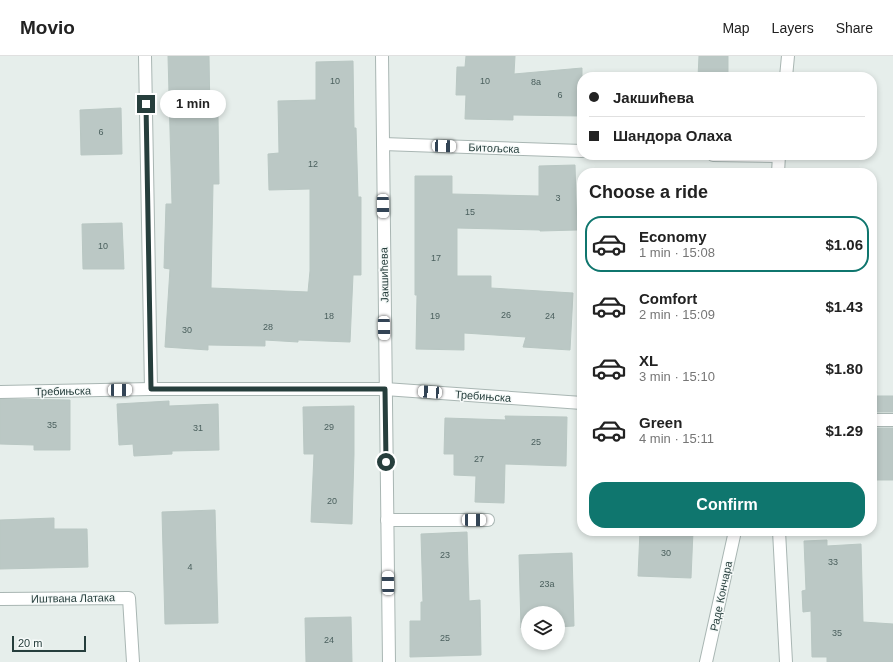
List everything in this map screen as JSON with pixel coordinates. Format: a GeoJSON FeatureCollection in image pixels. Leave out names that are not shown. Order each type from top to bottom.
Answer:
{"type":"FeatureCollection","features":[{"type":"Feature","properties":{"kind":"street"},"geometry":{"type":"LineString","coordinates":[[145,56],[151,389]]}},
{"type":"Feature","properties":{"kind":"street","name":"Јакшићева"},"geometry":{"type":"LineString","coordinates":[[382,56],[389,662]]}},
{"type":"Feature","properties":{"kind":"street"},"geometry":{"type":"LineString","coordinates":[[786,72],[788,56]]}},
{"type":"Feature","properties":{"kind":"street","name":"Битољска"},"geometry":{"type":"LineString","coordinates":[[383,144],[577,151]]}},
{"type":"Feature","properties":{"kind":"street","name":"Требињска"},"geometry":{"type":"LineString","coordinates":[[0,392],[151,389],[385,389],[577,403]]}},
{"type":"Feature","properties":{"kind":"street"},"geometry":{"type":"LineString","coordinates":[[877,420],[893,420]]}},
{"type":"Feature","properties":{"kind":"street"},"geometry":{"type":"LineString","coordinates":[[387,520],[488,520]]}},
{"type":"Feature","properties":{"kind":"street","name":"Раде Кончара"},"geometry":{"type":"LineString","coordinates":[[706,662],[734,536]]}},
{"type":"Feature","properties":{"kind":"street"},"geometry":{"type":"LineString","coordinates":[[779,536],[786,662]]}},
{"type":"Feature","properties":{"kind":"street","name":"Иштвана Латака"},"geometry":{"type":"LineString","coordinates":[[0,600],[129,598],[133,662]]}},
{"type":"Feature","properties":{"kind":"building"},"geometry":{"type":"Polygon","coordinates":[[[168,56],[209,56],[210,116],[218,116],[219,184],[213,184],[211,288],[308,292],[310,271],[310,189],[269,190],[268,154],[279,153],[278,101],[316,100],[316,62],[353,61],[354,128],[356,128],[358,197],[361,197],[361,275],[353,275],[350,342],[298,340],[298,342],[265,340],[265,346],[208,345],[208,350],[165,347],[170,269],[164,268],[166,204],[172,204],[168,56]]]}},
{"type":"Feature","properties":{"kind":"building"},"geometry":{"type":"Polygon","coordinates":[[[466,56],[515,56],[514,74],[582,68],[582,72],[577,72],[577,116],[513,115],[513,120],[465,119],[466,95],[456,95],[457,67],[465,67],[466,56]]]}},
{"type":"Feature","properties":{"kind":"building"},"geometry":{"type":"Polygon","coordinates":[[[699,56],[728,56],[728,72],[698,72],[699,56]]]}},
{"type":"Feature","properties":{"kind":"building"},"geometry":{"type":"Polygon","coordinates":[[[121,108],[122,154],[81,155],[80,110],[121,108]]]}},
{"type":"Feature","properties":{"kind":"building"},"geometry":{"type":"Polygon","coordinates":[[[575,165],[577,230],[540,231],[457,228],[457,276],[491,276],[491,288],[573,293],[570,350],[523,347],[526,337],[464,333],[464,350],[416,349],[417,295],[415,295],[415,176],[452,176],[452,194],[539,196],[539,166],[575,165]]]}},
{"type":"Feature","properties":{"kind":"building"},"geometry":{"type":"Polygon","coordinates":[[[122,223],[124,269],[83,269],[82,224],[122,223]]]}},
{"type":"Feature","properties":{"kind":"building"},"geometry":{"type":"Polygon","coordinates":[[[877,396],[893,396],[893,412],[877,412],[877,396]]]}},
{"type":"Feature","properties":{"kind":"building"},"geometry":{"type":"Polygon","coordinates":[[[0,399],[70,400],[70,450],[34,450],[34,445],[0,444],[0,399]]]}},
{"type":"Feature","properties":{"kind":"building"},"geometry":{"type":"Polygon","coordinates":[[[169,401],[169,406],[218,404],[219,450],[172,451],[172,454],[134,456],[133,444],[119,445],[117,404],[169,401]]]}},
{"type":"Feature","properties":{"kind":"building"},"geometry":{"type":"Polygon","coordinates":[[[354,406],[352,524],[311,522],[314,454],[304,454],[303,407],[354,406]]]}},
{"type":"Feature","properties":{"kind":"building"},"geometry":{"type":"Polygon","coordinates":[[[505,416],[567,417],[566,466],[505,464],[504,503],[475,502],[476,476],[454,475],[454,454],[444,454],[445,418],[506,420],[505,416]]]}},
{"type":"Feature","properties":{"kind":"building"},"geometry":{"type":"Polygon","coordinates":[[[877,428],[893,428],[893,480],[877,480],[877,428]]]}},
{"type":"Feature","properties":{"kind":"building"},"geometry":{"type":"Polygon","coordinates":[[[215,510],[218,623],[165,624],[162,512],[215,510]]]}},
{"type":"Feature","properties":{"kind":"building"},"geometry":{"type":"Polygon","coordinates":[[[54,518],[54,529],[87,529],[88,567],[0,569],[0,520],[54,518]]]}},
{"type":"Feature","properties":{"kind":"building"},"geometry":{"type":"Polygon","coordinates":[[[467,532],[469,601],[480,600],[481,655],[410,657],[410,621],[421,621],[421,602],[423,602],[421,534],[467,532]]]}},
{"type":"Feature","properties":{"kind":"building"},"geometry":{"type":"Polygon","coordinates":[[[640,536],[693,536],[691,578],[638,576],[640,536]]]}},
{"type":"Feature","properties":{"kind":"building"},"geometry":{"type":"Polygon","coordinates":[[[827,540],[827,546],[861,544],[863,622],[893,624],[893,662],[827,662],[827,657],[812,657],[811,611],[803,612],[802,591],[806,590],[804,541],[827,540]]]}},
{"type":"Feature","properties":{"kind":"building"},"geometry":{"type":"Polygon","coordinates":[[[572,553],[574,626],[565,627],[565,606],[521,606],[521,628],[519,555],[572,553]]]}},
{"type":"Feature","properties":{"kind":"building"},"geometry":{"type":"Polygon","coordinates":[[[351,617],[352,662],[306,662],[305,618],[351,617]]]}},
{"type":"Feature","properties":{"kind":"route"},"geometry":{"type":"LineString","coordinates":[[146,104],[151,389],[385,389],[386,462]]}}]}
